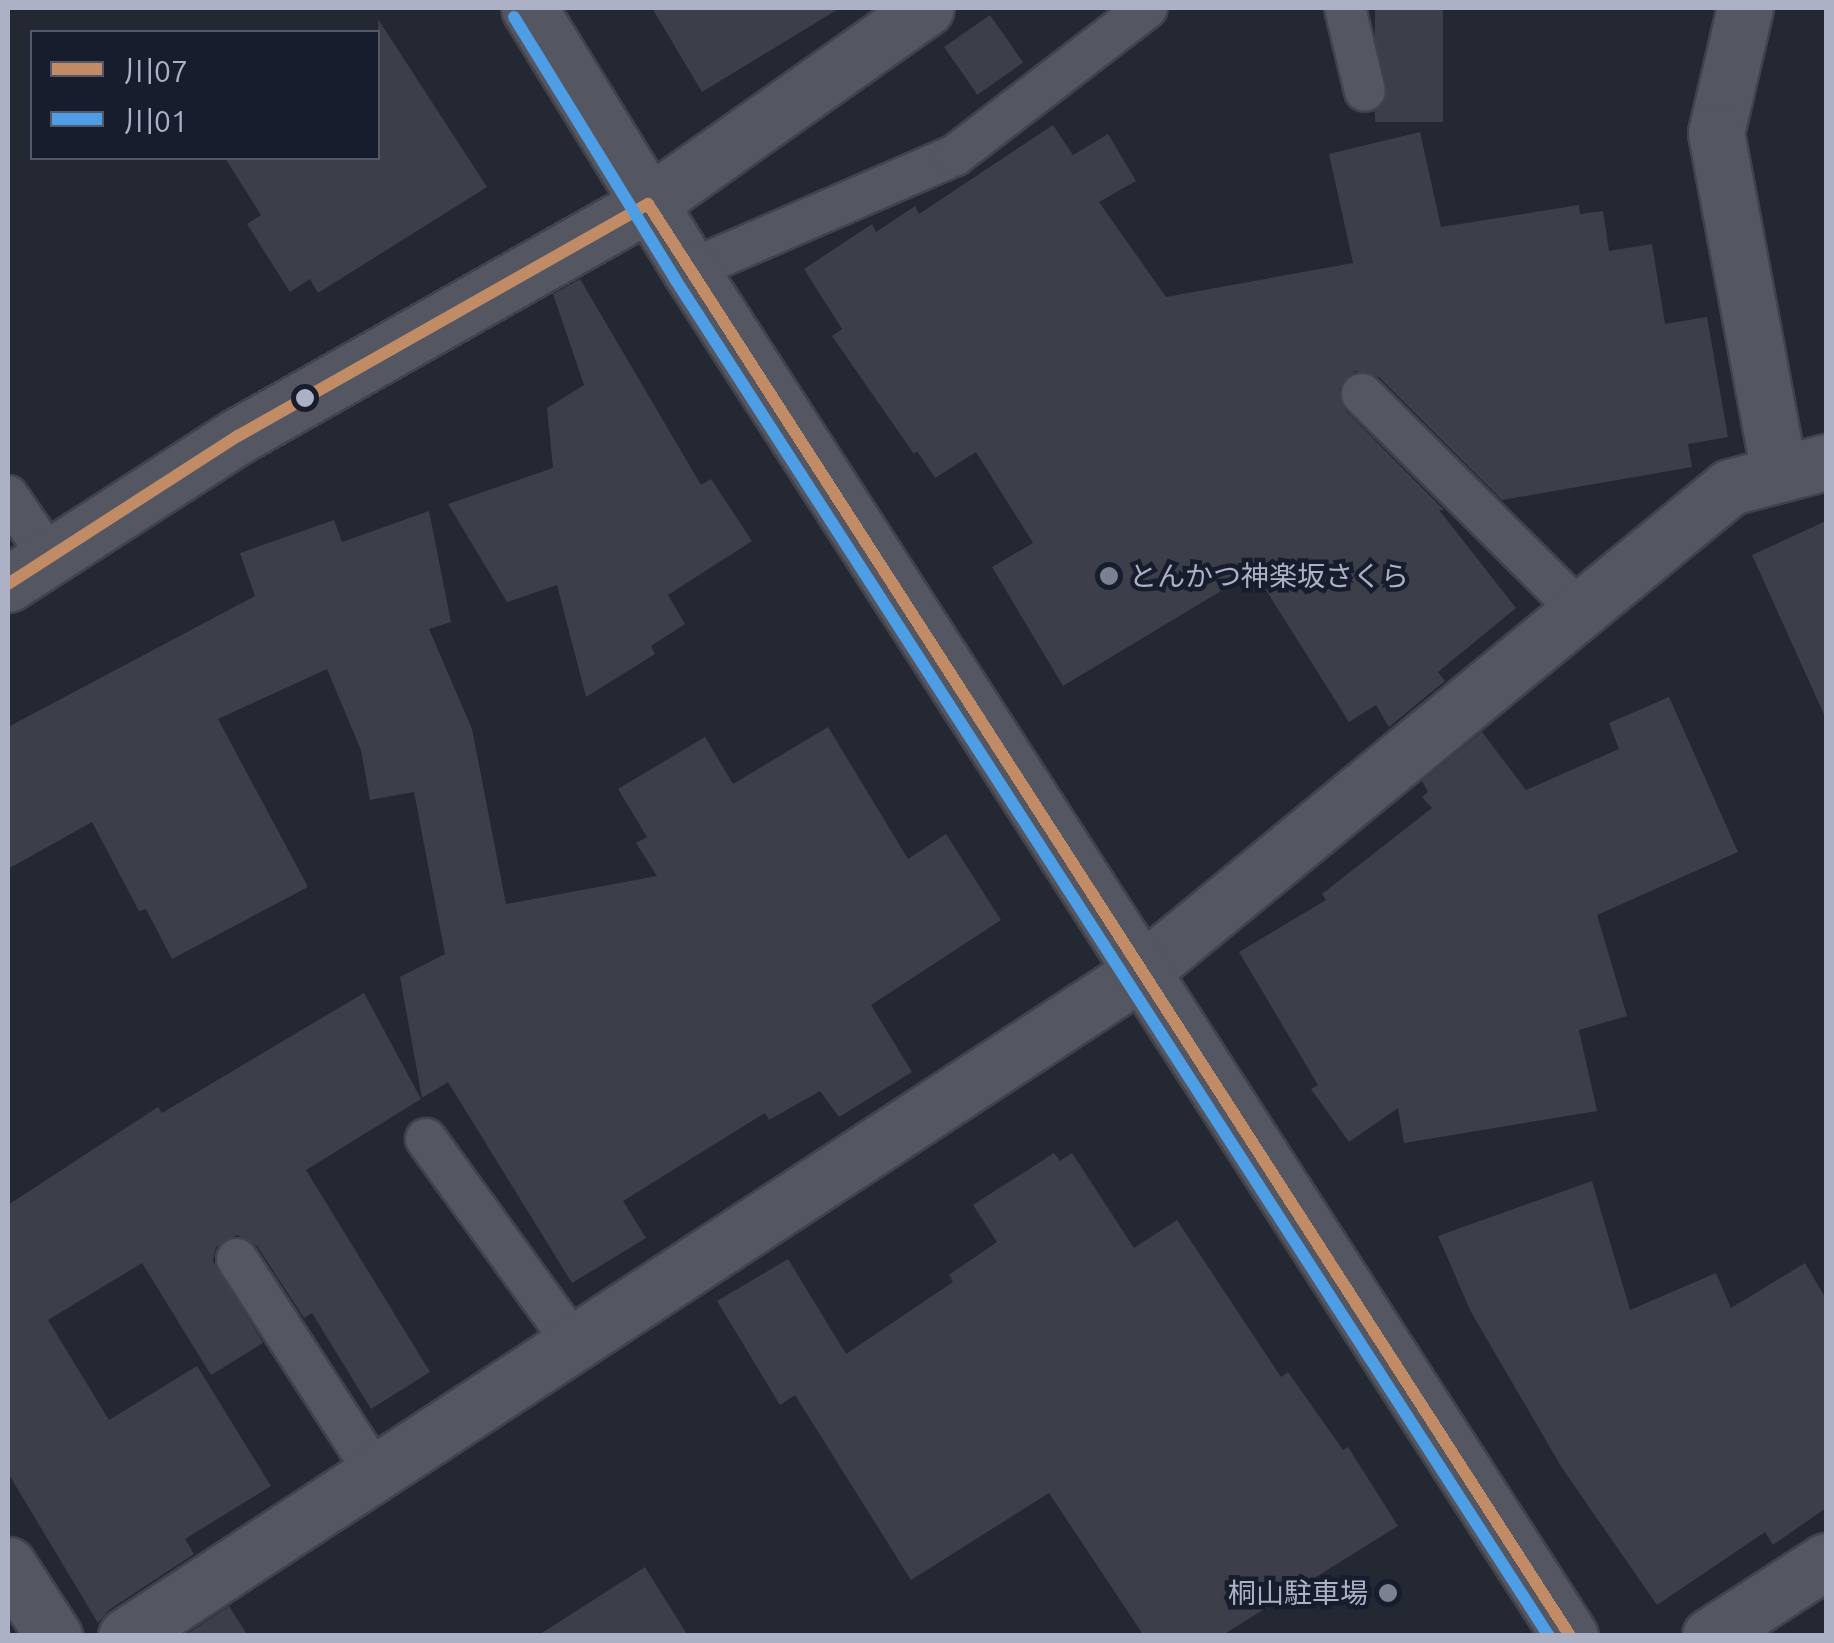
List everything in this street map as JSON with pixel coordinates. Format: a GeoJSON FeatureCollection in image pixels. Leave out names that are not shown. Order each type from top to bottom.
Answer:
{"type":"FeatureCollection","features":[{"type":"Feature","properties":{"kind":"street"},"geometry":{"type":"LineString","coordinates":[[529,8],[690,270],[1570,1636]]}},
{"type":"Feature","properties":{"kind":"street"},"geometry":{"type":"LineString","coordinates":[[28,570],[238,436],[648,204],[926,8]]}},
{"type":"Feature","properties":{"kind":"street"},"geometry":{"type":"LineString","coordinates":[[126,1636],[1141,972],[1730,487],[1803,468],[1716,132],[1745,8]]}},
{"type":"Feature","properties":{"kind":"street"},"geometry":{"type":"LineString","coordinates":[[1710,1636],[1826,1561]]}},
{"type":"Feature","properties":{"kind":"street"},"geometry":{"type":"LineString","coordinates":[[8,1565],[54,1636]]}},
{"type":"Feature","properties":{"kind":"lane"},"geometry":{"type":"LineString","coordinates":[[690,270],[954,156],[1146,8]]}},
{"type":"Feature","properties":{"kind":"lane"},"geometry":{"type":"LineString","coordinates":[[1345,8],[1365,90]]}},
{"type":"Feature","properties":{"kind":"lane"},"geometry":{"type":"LineString","coordinates":[[1362,394],[1580,611]]}},
{"type":"Feature","properties":{"kind":"lane"},"geometry":{"type":"LineString","coordinates":[[8,496],[28,570]]}},
{"type":"Feature","properties":{"kind":"lane"},"geometry":{"type":"LineString","coordinates":[[426,1139],[574,1342]]}},
{"type":"Feature","properties":{"kind":"lane"},"geometry":{"type":"LineString","coordinates":[[236,1260],[375,1472]]}},
{"type":"Feature","properties":{"kind":"building"},"geometry":{"type":"Polygon","coordinates":[[[652,8],[840,8],[702,92],[652,8]]]}},
{"type":"Feature","properties":{"kind":"building"},"geometry":{"type":"Polygon","coordinates":[[[1375,8],[1443,8],[1443,122],[1375,122],[1375,8]]]}},
{"type":"Feature","properties":{"kind":"building"},"geometry":{"type":"Polygon","coordinates":[[[990,15],[1023,63],[977,95],[944,47],[990,15]]]}},
{"type":"Feature","properties":{"kind":"building"},"geometry":{"type":"Polygon","coordinates":[[[378,19],[487,187],[318,293],[310,279],[290,292],[247,224],[261,215],[226,160],[380,160],[378,19]]]}},
{"type":"Feature","properties":{"kind":"building"},"geometry":{"type":"Polygon","coordinates":[[[1053,125],[1073,155],[1108,134],[1136,181],[1099,202],[1166,297],[1353,263],[1329,154],[1420,132],[1441,227],[1579,205],[1580,214],[1603,211],[1609,251],[1652,244],[1665,324],[1707,317],[1728,437],[1688,444],[1692,467],[1502,500],[1379,377],[1355,371],[1339,389],[1345,410],[1444,510],[1439,510],[1516,608],[1438,672],[1445,681],[1389,727],[1376,705],[1349,722],[1254,571],[1063,686],[992,567],[1033,543],[976,452],[935,478],[917,451],[914,454],[832,336],[842,329],[804,269],[872,224],[876,232],[915,206],[919,214],[1053,125]]]}},
{"type":"Feature","properties":{"kind":"building"},"geometry":{"type":"Polygon","coordinates":[[[580,279],[701,485],[711,479],[752,541],[668,595],[685,624],[651,646],[655,654],[586,697],[557,585],[507,602],[448,504],[553,468],[547,408],[584,385],[553,294],[580,279]]]}},
{"type":"Feature","properties":{"kind":"building"},"geometry":{"type":"Polygon","coordinates":[[[429,511],[451,622],[429,629],[472,729],[506,904],[657,876],[636,843],[647,837],[618,789],[705,737],[733,784],[828,727],[908,859],[946,834],[1001,920],[871,1005],[912,1072],[839,1117],[820,1091],[769,1120],[765,1113],[623,1201],[646,1238],[572,1283],[448,1082],[422,1098],[400,977],[445,954],[414,792],[370,800],[361,750],[327,669],[218,719],[308,887],[172,959],[146,909],[139,911],[92,822],[8,869],[8,727],[255,596],[240,553],[334,520],[342,542],[429,511]]]}},
{"type":"Feature","properties":{"kind":"building"},"geometry":{"type":"Polygon","coordinates":[[[1826,521],[1826,719],[1752,555],[1826,521]]]}},
{"type":"Feature","properties":{"kind":"building"},"geometry":{"type":"Polygon","coordinates":[[[1669,697],[1738,852],[1597,915],[1627,1016],[1579,1030],[1597,1111],[1404,1143],[1398,1108],[1349,1142],[1311,1089],[1318,1085],[1239,952],[1326,900],[1322,894],[1432,808],[1422,797],[1428,792],[1422,781],[1482,732],[1526,790],[1619,749],[1609,723],[1669,697]]]}},
{"type":"Feature","properties":{"kind":"building"},"geometry":{"type":"Polygon","coordinates":[[[364,993],[421,1099],[306,1170],[430,1372],[371,1409],[312,1313],[304,1318],[257,1246],[237,1235],[216,1247],[213,1261],[263,1343],[211,1375],[142,1263],[48,1320],[109,1420],[197,1366],[271,1486],[185,1539],[194,1554],[109,1610],[98,1623],[8,1473],[8,1205],[158,1107],[162,1113],[364,993]]]}},
{"type":"Feature","properties":{"kind":"building"},"geometry":{"type":"Polygon","coordinates":[[[1054,1153],[1060,1161],[1072,1153],[1134,1248],[1177,1220],[1281,1377],[1288,1372],[1343,1450],[1348,1447],[1398,1526],[1221,1636],[1144,1636],[1049,1493],[911,1580],[795,1395],[780,1405],[717,1301],[788,1259],[846,1354],[953,1282],[949,1275],[997,1242],[973,1205],[1054,1153]]]}},
{"type":"Feature","properties":{"kind":"building"},"geometry":{"type":"Polygon","coordinates":[[[1592,1181],[1630,1310],[1716,1273],[1731,1308],[1805,1263],[1826,1299],[1826,1508],[1773,1545],[1765,1532],[1657,1605],[1562,1468],[1471,1312],[1438,1236],[1592,1181]]]}},
{"type":"Feature","properties":{"kind":"building"},"geometry":{"type":"Polygon","coordinates":[[[645,1567],[688,1636],[537,1636],[645,1567]]]}},
{"type":"Feature","properties":{"kind":"building"},"geometry":{"type":"Polygon","coordinates":[[[229,1606],[248,1636],[184,1636],[229,1606]]]}},
{"type":"Feature","properties":{"kind":"transit line","name":"川01"},"geometry":{"type":"LineString","coordinates":[[514,17],[675,279],[1549,1636]]}},
{"type":"Feature","properties":{"kind":"transit line","name":"川07"},"geometry":{"type":"LineString","coordinates":[[648,204],[1570,1636]]}},
{"type":"Feature","properties":{"kind":"transit line","name":"川07"},"geometry":{"type":"LineString","coordinates":[[8,584],[238,436],[648,204]]}},
{"type":"Feature","properties":{"kind":"place","name":"とんかつ神楽坂さくら"},"geometry":{"type":"Point","coordinates":[1109,576]}},
{"type":"Feature","properties":{"kind":"place","name":"桐山駐車場"},"geometry":{"type":"Point","coordinates":[1388,1593]}}]}
